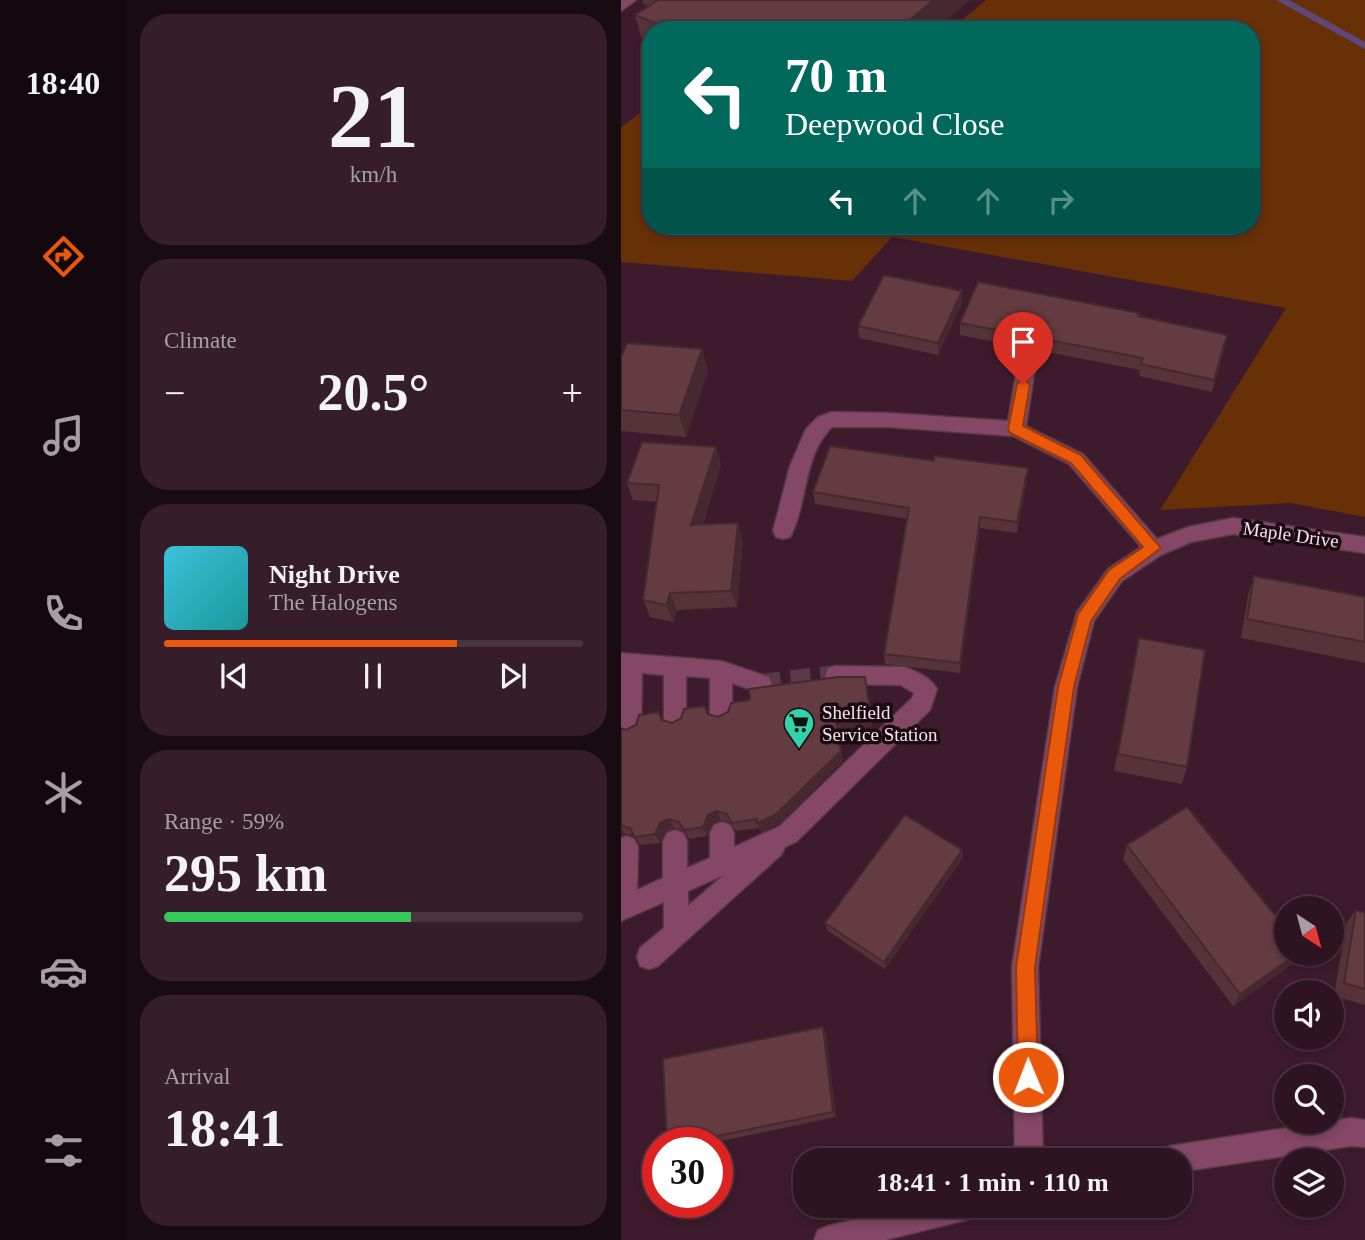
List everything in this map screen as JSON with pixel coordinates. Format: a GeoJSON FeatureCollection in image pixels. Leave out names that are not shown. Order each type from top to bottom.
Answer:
{"type":"FeatureCollection","features":[{"type":"Feature","properties":{"kind":"street"},"geometry":{"type":"LineString","coordinates":[[621,7],[629,0]]}},
{"type":"Feature","properties":{"kind":"street"},"geometry":{"type":"LineString","coordinates":[[1015,429],[1027,362]]}},
{"type":"Feature","properties":{"kind":"street"},"geometry":{"type":"LineString","coordinates":[[783,531],[800,466],[819,426],[832,419],[889,420],[1015,429],[1076,459],[1154,548]]}},
{"type":"Feature","properties":{"kind":"street","name":"Maple Drive"},"geometry":{"type":"LineString","coordinates":[[1029,1148],[1025,967],[1066,687],[1084,618],[1115,575],[1154,548],[1188,535],[1233,526],[1365,545]]}},
{"type":"Feature","properties":{"kind":"street"},"geometry":{"type":"LineString","coordinates":[[630,727],[626,663],[721,670],[760,684]]}},
{"type":"Feature","properties":{"kind":"street"},"geometry":{"type":"LineString","coordinates":[[675,667],[675,720]]}},
{"type":"Feature","properties":{"kind":"street"},"geometry":{"type":"LineString","coordinates":[[721,670],[721,715]]}},
{"type":"Feature","properties":{"kind":"street"},"geometry":{"type":"LineString","coordinates":[[649,957],[788,834],[922,703],[926,689],[904,676],[836,675]]}},
{"type":"Feature","properties":{"kind":"street"},"geometry":{"type":"LineString","coordinates":[[722,834],[722,864]]}},
{"type":"Feature","properties":{"kind":"street"},"geometry":{"type":"LineString","coordinates":[[626,847],[623,909],[788,834]]}},
{"type":"Feature","properties":{"kind":"street"},"geometry":{"type":"LineString","coordinates":[[675,841],[676,933]]}},
{"type":"Feature","properties":{"kind":"street"},"geometry":{"type":"LineString","coordinates":[[1192,1157],[1351,1132],[1365,1133]]}},
{"type":"Feature","properties":{"kind":"street"},"geometry":{"type":"LineString","coordinates":[[828,1240],[917,1218]]}},
{"type":"Feature","properties":{"kind":"shaded area"},"geometry":{"type":"Polygon","coordinates":[[[986,0],[1365,0],[1365,517],[1290,503],[1160,510],[1286,308],[892,237],[852,281],[621,262],[621,128],[642,111],[642,235],[1260,235],[1260,21],[961,21],[986,0]]]}},
{"type":"Feature","properties":{"kind":"building"},"geometry":{"type":"Polygon","coordinates":[[[658,0],[934,0],[908,21],[650,21],[635,15],[658,0]]]}},
{"type":"Feature","properties":{"kind":"building"},"geometry":{"type":"Polygon","coordinates":[[[884,275],[962,291],[938,343],[858,326],[884,275]]]}},
{"type":"Feature","properties":{"kind":"building"},"geometry":{"type":"Polygon","coordinates":[[[978,282],[1139,313],[1138,316],[1227,335],[1214,380],[1141,364],[1143,358],[960,323],[978,282]]]}},
{"type":"Feature","properties":{"kind":"building"},"geometry":{"type":"Polygon","coordinates":[[[627,343],[702,349],[679,415],[621,410],[621,358],[627,343]]]}},
{"type":"Feature","properties":{"kind":"building"},"geometry":{"type":"Polygon","coordinates":[[[642,442],[716,447],[691,525],[738,523],[731,591],[670,593],[666,605],[643,600],[659,485],[627,483],[642,442]]]}},
{"type":"Feature","properties":{"kind":"building"},"geometry":{"type":"Polygon","coordinates":[[[830,446],[934,461],[935,456],[1028,468],[1017,522],[980,517],[960,663],[884,654],[909,508],[813,492],[830,446]]]}},
{"type":"Feature","properties":{"kind":"building"},"geometry":{"type":"Polygon","coordinates":[[[1254,576],[1365,597],[1365,642],[1247,619],[1254,576]]]}},
{"type":"Feature","properties":{"kind":"building"},"geometry":{"type":"Polygon","coordinates":[[[1139,638],[1205,650],[1187,767],[1118,754],[1139,638]]]}},
{"type":"Feature","properties":{"kind":"building"},"geometry":{"type":"Polygon","coordinates":[[[838,677],[865,677],[871,716],[836,723],[841,751],[775,815],[757,823],[757,819],[732,823],[727,814],[717,811],[708,815],[703,827],[684,830],[679,822],[669,819],[660,823],[655,834],[635,837],[630,828],[621,825],[621,728],[626,730],[636,725],[639,715],[658,712],[662,720],[672,723],[681,718],[684,709],[704,706],[708,714],[718,717],[728,712],[731,703],[750,700],[749,689],[838,677]]]}},
{"type":"Feature","properties":{"kind":"building"},"geometry":{"type":"Polygon","coordinates":[[[1187,807],[1274,914],[1274,966],[1280,966],[1240,994],[1127,845],[1187,807]]]}},
{"type":"Feature","properties":{"kind":"building"},"geometry":{"type":"Polygon","coordinates":[[[905,815],[962,850],[884,962],[825,923],[905,815]]]}},
{"type":"Feature","properties":{"kind":"building"},"geometry":{"type":"Polygon","coordinates":[[[1356,910],[1365,913],[1365,989],[1344,983],[1356,910]]]}},
{"type":"Feature","properties":{"kind":"building"},"geometry":{"type":"Polygon","coordinates":[[[823,1027],[833,1112],[733,1133],[733,1127],[666,1127],[663,1059],[823,1027]]]}},
{"type":"Feature","properties":{"kind":"waterway"},"geometry":{"type":"LineString","coordinates":[[1281,0],[1365,46]]}},
{"type":"Feature","properties":{"kind":"tunnel"},"geometry":{"type":"LineString","coordinates":[[761,684],[836,675]]}},
{"type":"Feature","properties":{"kind":"place","name":"Shelfield Service Station"},"geometry":{"type":"Point","coordinates":[799,750]}},
{"type":"Feature","properties":{"kind":"route"},"geometry":{"type":"LineString","coordinates":[[1023,384],[1015,429],[1076,459],[1154,548],[1115,575],[1084,618],[1066,687],[1025,967],[1028,1077]]}}]}
